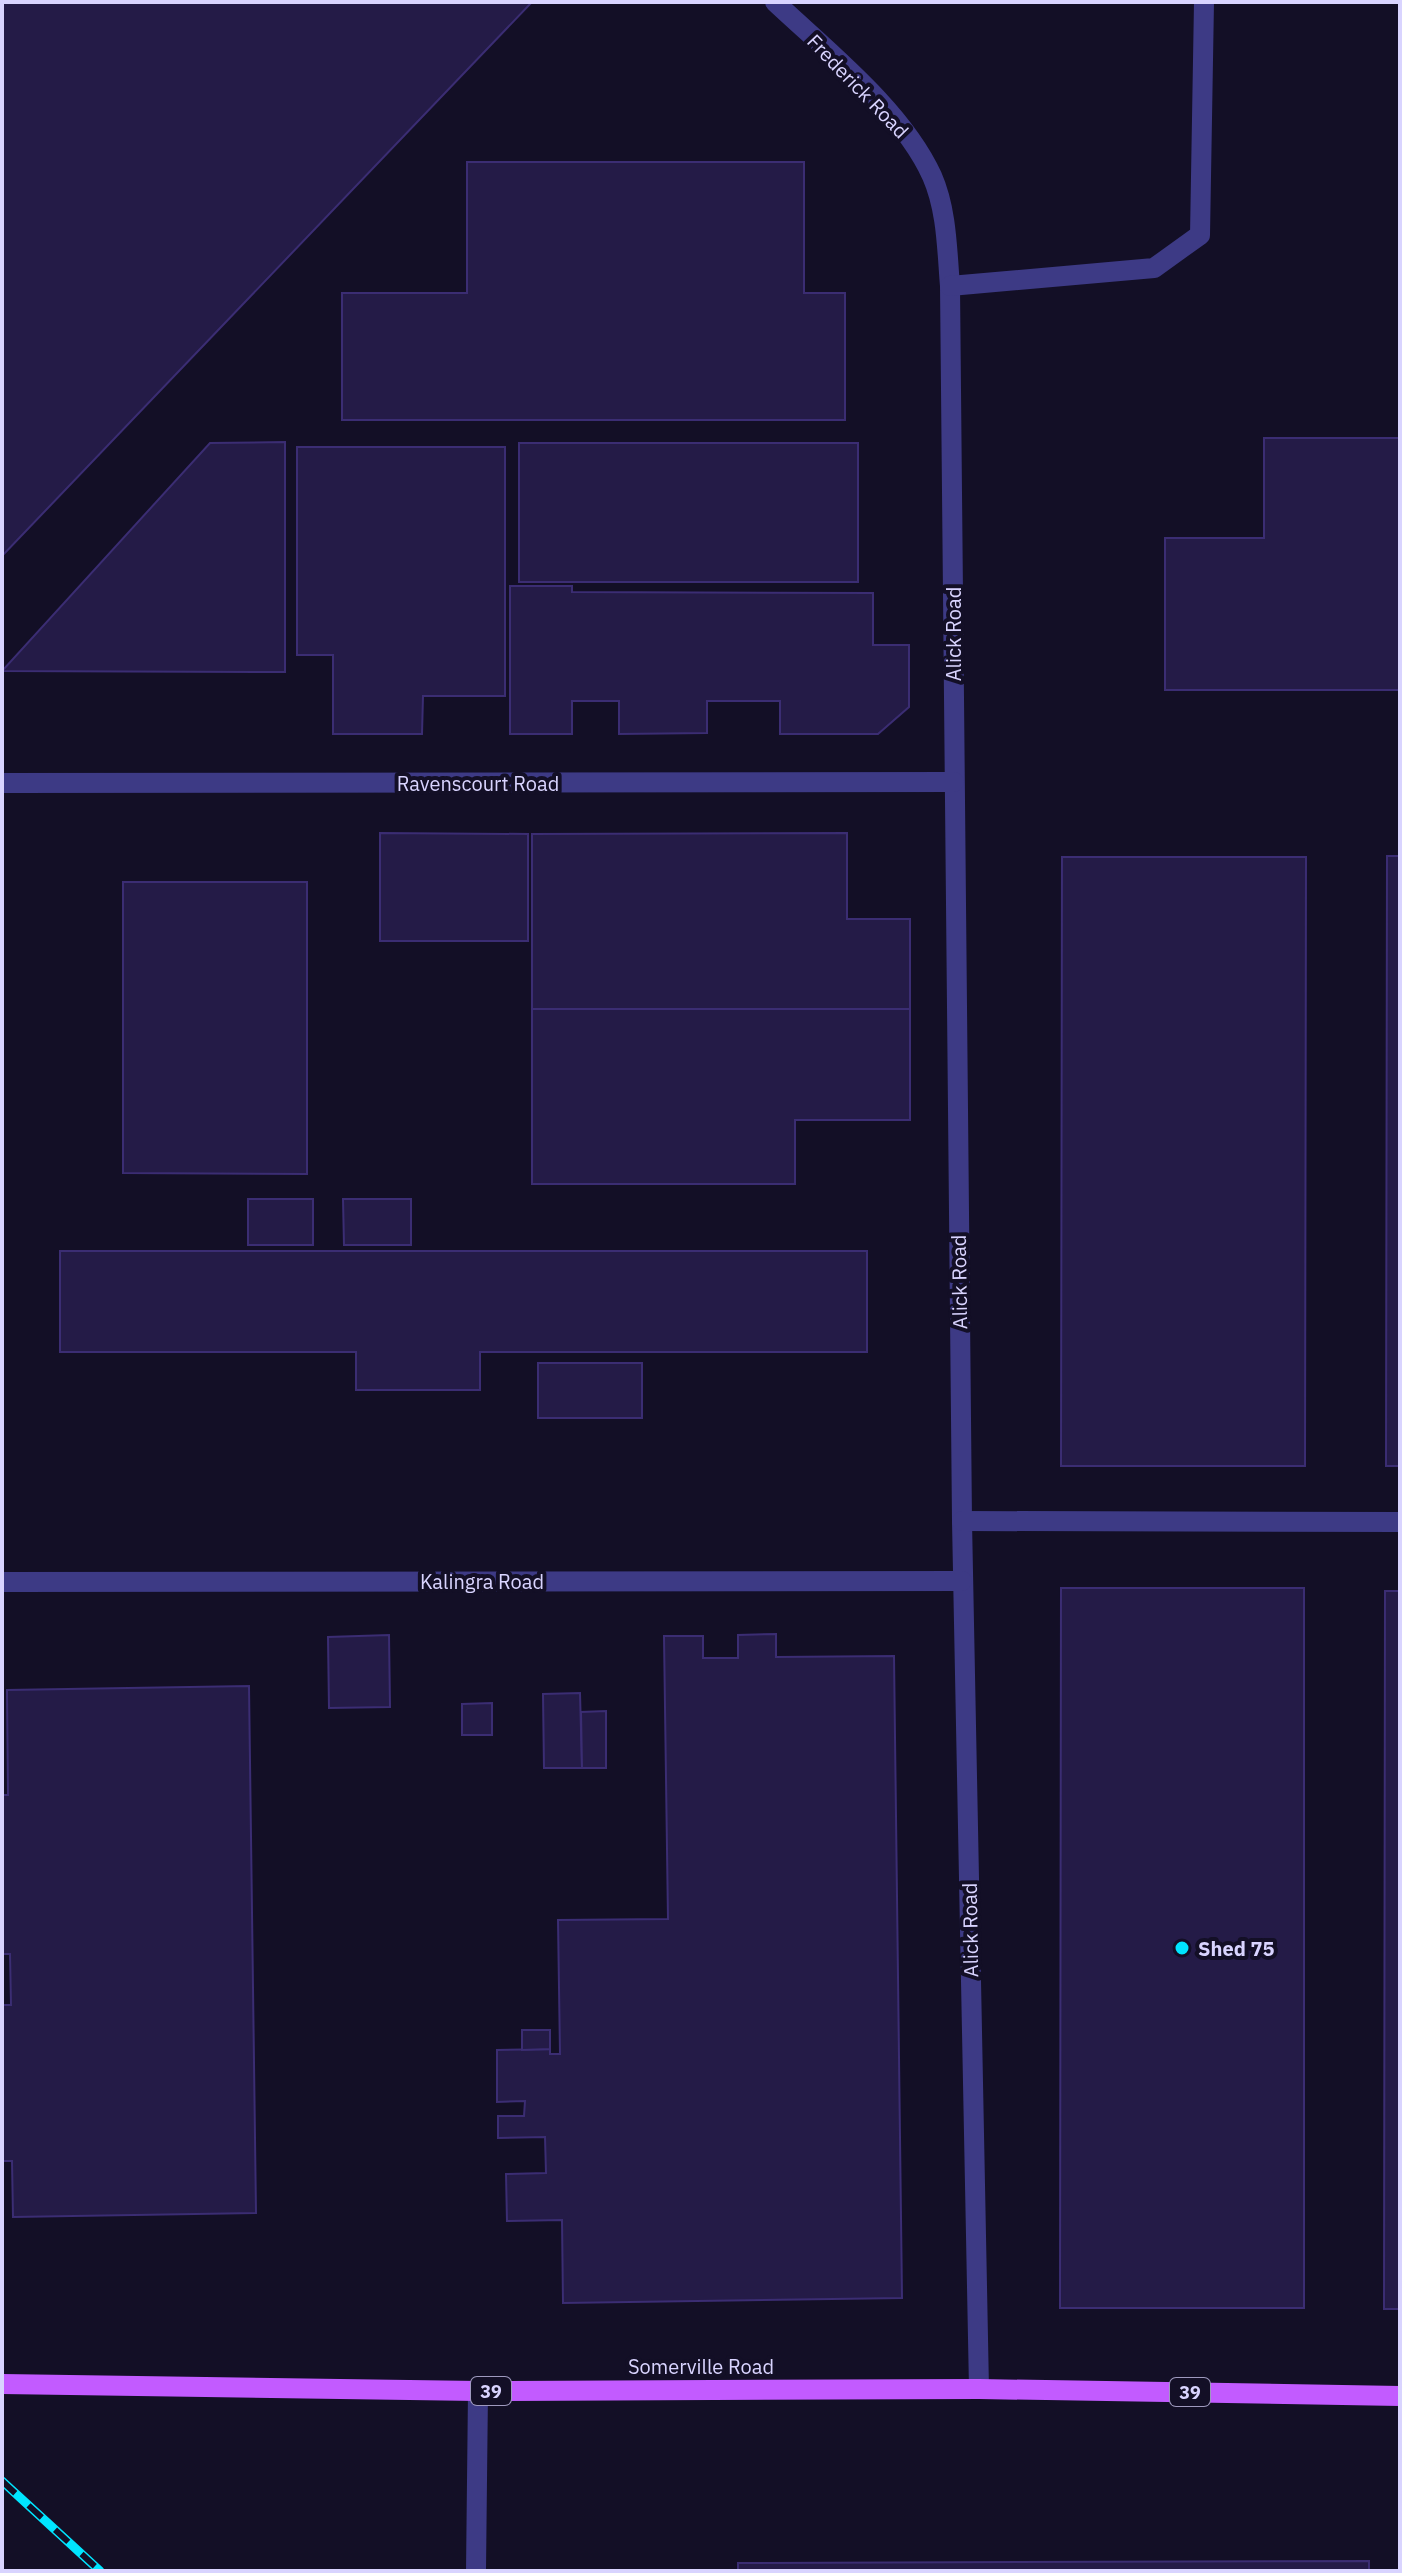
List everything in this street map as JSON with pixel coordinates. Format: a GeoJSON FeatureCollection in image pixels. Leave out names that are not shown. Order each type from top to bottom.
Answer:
{"type":"FeatureCollection","features":[{"type":"Feature","properties":{"kind":"main road","name":"Somerville Road"},"geometry":{"type":"LineString","coordinates":[[2,2384],[478,2391],[979,2389],[1400,2396]]}},
{"type":"Feature","properties":{"kind":"street","name":"Frederick Road"},"geometry":{"type":"LineString","coordinates":[[775,2],[904,129],[933,177]]}},
{"type":"Feature","properties":{"kind":"street"},"geometry":{"type":"LineString","coordinates":[[950,286],[1154,268],[1200,235],[1204,2]]}},
{"type":"Feature","properties":{"kind":"street","name":"Alick Road"},"geometry":{"type":"LineString","coordinates":[[933,177],[944,217],[950,286],[962,1581],[979,2389]]}},
{"type":"Feature","properties":{"kind":"street","name":"Ravenscourt Road"},"geometry":{"type":"LineString","coordinates":[[2,783],[954,782]]}},
{"type":"Feature","properties":{"kind":"street"},"geometry":{"type":"LineString","coordinates":[[962,1521],[1400,1522]]}},
{"type":"Feature","properties":{"kind":"street","name":"Kalingra Road"},"geometry":{"type":"LineString","coordinates":[[2,1582],[962,1581]]}},
{"type":"Feature","properties":{"kind":"street"},"geometry":{"type":"LineString","coordinates":[[476,2571],[478,2391]]}},
{"type":"Feature","properties":{"kind":"building"},"geometry":{"type":"Polygon","coordinates":[[[2,2],[532,2],[2,556],[2,2]]]}},
{"type":"Feature","properties":{"kind":"building"},"geometry":{"type":"Polygon","coordinates":[[[467,162],[804,162],[804,293],[845,293],[845,420],[342,420],[342,293],[467,293],[467,162]]]}},
{"type":"Feature","properties":{"kind":"building"},"geometry":{"type":"Polygon","coordinates":[[[1264,438],[1400,438],[1400,690],[1165,690],[1165,538],[1264,538],[1264,438]]]}},
{"type":"Feature","properties":{"kind":"building"},"geometry":{"type":"Polygon","coordinates":[[[285,442],[285,672],[2,671],[210,443],[285,442]]]}},
{"type":"Feature","properties":{"kind":"building"},"geometry":{"type":"Polygon","coordinates":[[[519,443],[858,443],[858,582],[519,582],[519,443]]]}},
{"type":"Feature","properties":{"kind":"building"},"geometry":{"type":"Polygon","coordinates":[[[297,447],[505,447],[505,696],[423,696],[422,734],[333,734],[333,655],[297,655],[297,447]]]}},
{"type":"Feature","properties":{"kind":"building"},"geometry":{"type":"Polygon","coordinates":[[[510,586],[572,586],[572,592],[873,593],[873,645],[909,645],[909,707],[878,734],[780,734],[780,701],[707,701],[707,733],[619,734],[619,701],[572,701],[572,734],[510,734],[510,586]]]}},
{"type":"Feature","properties":{"kind":"building"},"geometry":{"type":"Polygon","coordinates":[[[380,833],[528,834],[528,941],[380,941],[380,833]]]}},
{"type":"Feature","properties":{"kind":"building"},"geometry":{"type":"Polygon","coordinates":[[[847,833],[847,919],[910,919],[910,1009],[532,1009],[532,834],[847,833]]]}},
{"type":"Feature","properties":{"kind":"building"},"geometry":{"type":"Polygon","coordinates":[[[1387,856],[1400,856],[1400,1466],[1386,1466],[1387,856]]]}},
{"type":"Feature","properties":{"kind":"building"},"geometry":{"type":"Polygon","coordinates":[[[1062,857],[1306,857],[1305,1466],[1061,1466],[1062,857]]]}},
{"type":"Feature","properties":{"kind":"building"},"geometry":{"type":"Polygon","coordinates":[[[123,882],[307,882],[307,1174],[123,1173],[123,882]]]}},
{"type":"Feature","properties":{"kind":"building"},"geometry":{"type":"Polygon","coordinates":[[[532,1009],[910,1009],[910,1120],[795,1120],[795,1184],[532,1184],[532,1009]]]}},
{"type":"Feature","properties":{"kind":"building"},"geometry":{"type":"Polygon","coordinates":[[[248,1199],[313,1199],[313,1245],[248,1245],[248,1199]]]}},
{"type":"Feature","properties":{"kind":"building"},"geometry":{"type":"Polygon","coordinates":[[[343,1199],[411,1199],[411,1245],[344,1245],[343,1199]]]}},
{"type":"Feature","properties":{"kind":"building"},"geometry":{"type":"Polygon","coordinates":[[[60,1251],[867,1251],[867,1352],[480,1352],[480,1390],[356,1390],[356,1352],[60,1352],[60,1251]]]}},
{"type":"Feature","properties":{"kind":"building"},"geometry":{"type":"Polygon","coordinates":[[[538,1363],[642,1363],[642,1418],[538,1418],[538,1363]]]}},
{"type":"Feature","properties":{"kind":"building","name":"Shed 75"},"geometry":{"type":"Polygon","coordinates":[[[1061,1588],[1304,1588],[1304,2308],[1060,2308],[1061,1588]]]}},
{"type":"Feature","properties":{"kind":"building"},"geometry":{"type":"Polygon","coordinates":[[[1385,1591],[1400,1591],[1400,2309],[1384,2309],[1385,1591]]]}},
{"type":"Feature","properties":{"kind":"building"},"geometry":{"type":"Polygon","coordinates":[[[776,1634],[776,1657],[894,1656],[902,2298],[563,2303],[562,2220],[507,2221],[506,2174],[546,2173],[545,2137],[498,2138],[498,2116],[524,2116],[525,2101],[497,2102],[497,2050],[550,2049],[550,2054],[560,2054],[558,1920],[668,1919],[664,1636],[703,1636],[703,1658],[738,1658],[738,1635],[776,1634]]]}},
{"type":"Feature","properties":{"kind":"building"},"geometry":{"type":"Polygon","coordinates":[[[389,1635],[390,1707],[329,1708],[328,1637],[389,1635]]]}},
{"type":"Feature","properties":{"kind":"building"},"geometry":{"type":"Polygon","coordinates":[[[249,1686],[256,2213],[13,2217],[12,2161],[2,2161],[2,2005],[11,2005],[10,1954],[2,1954],[2,1795],[8,1795],[7,1690],[249,1686]]]}},
{"type":"Feature","properties":{"kind":"building"},"geometry":{"type":"Polygon","coordinates":[[[580,1693],[582,1768],[544,1768],[543,1694],[580,1693]]]}},
{"type":"Feature","properties":{"kind":"building"},"geometry":{"type":"Polygon","coordinates":[[[492,1703],[492,1735],[462,1735],[462,1704],[492,1703]]]}},
{"type":"Feature","properties":{"kind":"building"},"geometry":{"type":"Polygon","coordinates":[[[606,1711],[606,1768],[582,1768],[581,1712],[606,1711]]]}},
{"type":"Feature","properties":{"kind":"building"},"geometry":{"type":"Polygon","coordinates":[[[522,2030],[550,2030],[550,2049],[522,2050],[522,2030]]]}},
{"type":"Feature","properties":{"kind":"building"},"geometry":{"type":"Polygon","coordinates":[[[1369,2561],[1369,2571],[738,2571],[738,2563],[1369,2561]]]}},
{"type":"Feature","properties":{"kind":"railway"},"geometry":{"type":"LineString","coordinates":[[2,2481],[100,2571]]}},
{"type":"Feature","properties":{"kind":"place","name":"Shed 75"},"geometry":{"type":"Point","coordinates":[1182,1948]}}]}
